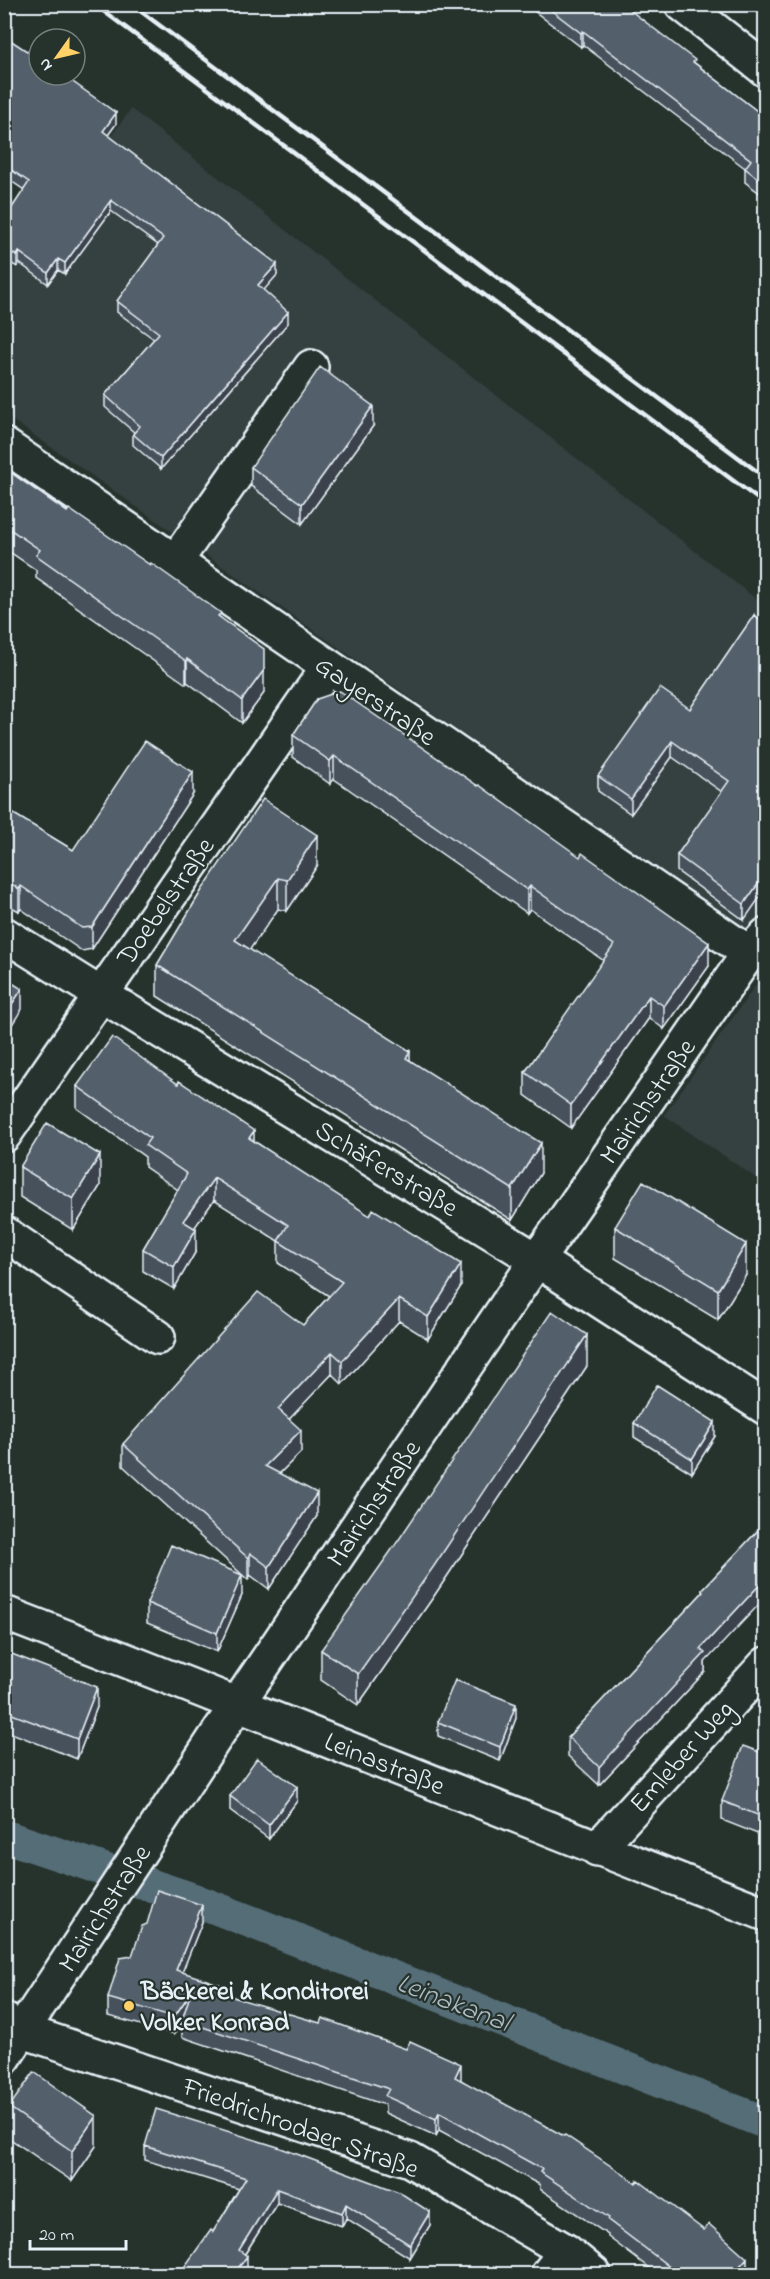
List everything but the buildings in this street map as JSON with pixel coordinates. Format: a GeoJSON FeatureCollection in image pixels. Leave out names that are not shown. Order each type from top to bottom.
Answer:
{"type":"FeatureCollection","features":[{"type":"Feature","properties":{"kind":"street"},"geometry":{"type":"LineString","coordinates":[[682,4],[765,70]]}},
{"type":"Feature","properties":{"kind":"street"},"geometry":{"type":"LineString","coordinates":[[175,562],[311,367]]}},
{"type":"Feature","properties":{"kind":"street","name":"Gayerstraße"},"geometry":{"type":"LineString","coordinates":[[4,445],[328,667],[757,944]]}},
{"type":"Feature","properties":{"kind":"street","name":"Doebelstraße"},"geometry":{"type":"LineString","coordinates":[[4,1135],[328,667]]}},
{"type":"Feature","properties":{"kind":"street","name":"Schäferstraße"},"geometry":{"type":"LineString","coordinates":[[4,934],[537,1260],[765,1408]]}},
{"type":"Feature","properties":{"kind":"street","name":"Mairichstraße"},"geometry":{"type":"LineString","coordinates":[[4,2058],[14,2025],[124,1877],[238,1703],[537,1260],[757,944]]}},
{"type":"Feature","properties":{"kind":"street"},"geometry":{"type":"LineString","coordinates":[[4,1233],[158,1337]]}},
{"type":"Feature","properties":{"kind":"street","name":"Leinastraße"},"geometry":{"type":"LineString","coordinates":[[4,1613],[238,1703],[597,1849],[765,1914]]}},
{"type":"Feature","properties":{"kind":"street","name":"Emleber Weg"},"geometry":{"type":"LineString","coordinates":[[597,1849],[765,1664]]}},
{"type":"Feature","properties":{"kind":"street","name":"Friedrichrodaer Straße"},"geometry":{"type":"LineString","coordinates":[[14,2025],[410,2160],[557,2263],[594,2274]]}},
{"type":"Feature","properties":{"kind":"shaded area"},"geometry":{"type":"Polygon","coordinates":[[[131,109],[765,606],[765,945],[5,415],[5,282],[131,109]]]}},
{"type":"Feature","properties":{"kind":"shaded area"},"geometry":{"type":"Polygon","coordinates":[[[765,972],[765,1184],[664,1115],[765,972]]]}},
{"type":"Feature","properties":{"kind":"waterway","name":"Leinakanal"},"geometry":{"type":"LineString","coordinates":[[4,1836],[195,1900],[766,2123]]}},
{"type":"Feature","properties":{"kind":"railway"},"geometry":{"type":"LineString","coordinates":[[94,4],[766,505]]}},
{"type":"Feature","properties":{"kind":"railway"},"geometry":{"type":"LineString","coordinates":[[131,4],[766,478]]}},
{"type":"Feature","properties":{"kind":"place","name":"Bäckerei & Konditorei Volker Konrad"},"geometry":{"type":"Point","coordinates":[129,2006]}}]}
